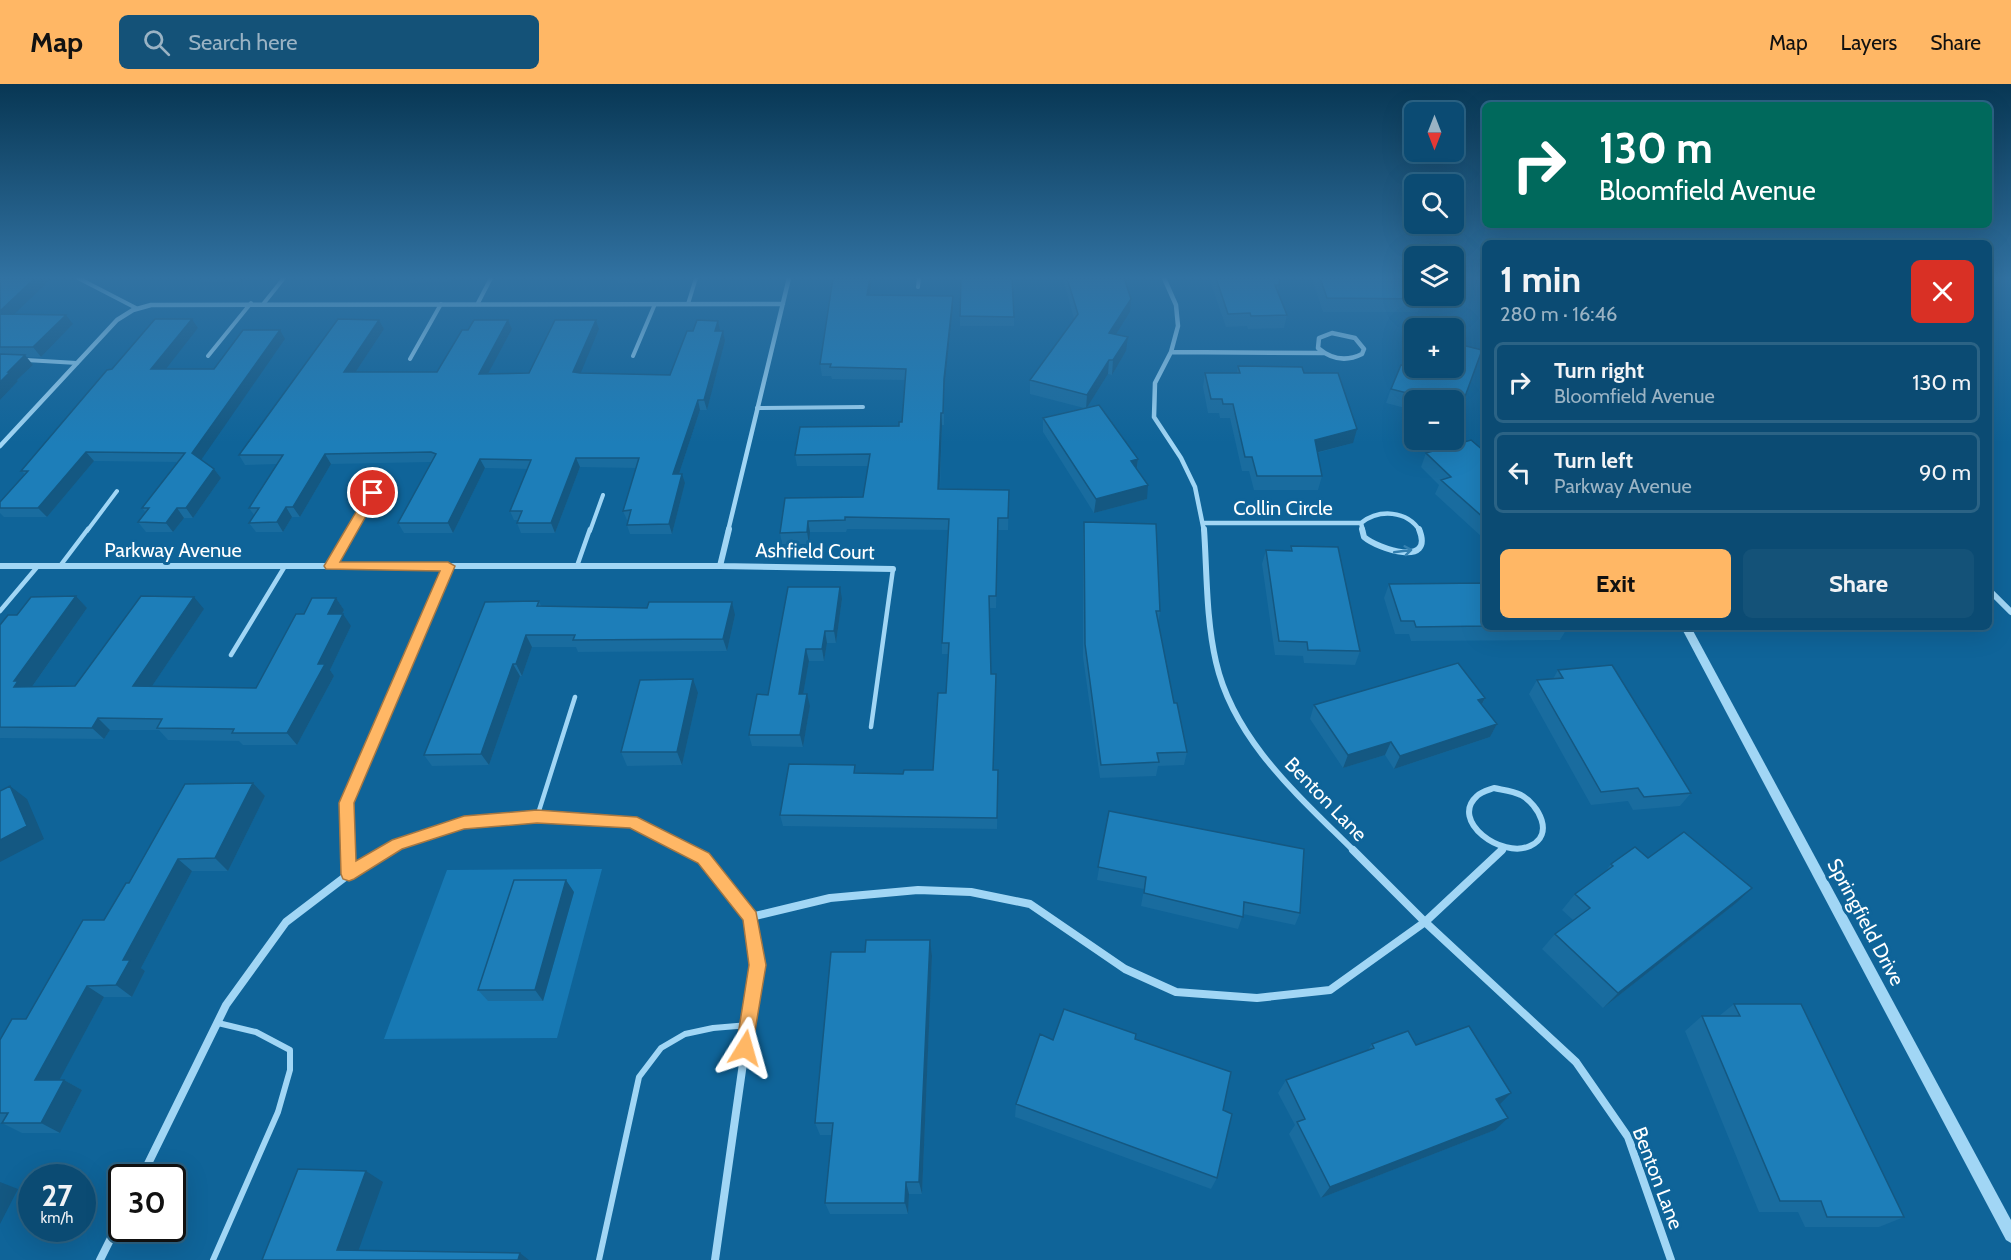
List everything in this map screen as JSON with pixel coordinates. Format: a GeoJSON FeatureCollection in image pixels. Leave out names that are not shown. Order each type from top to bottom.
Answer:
{"type":"FeatureCollection","features":[{"type":"Feature","properties":{"kind":"street"},"geometry":{"type":"LineString","coordinates":[[0,446],[105,333]]}},
{"type":"Feature","properties":{"kind":"street"},"geometry":{"type":"LineString","coordinates":[[720,566],[776,333]]}},
{"type":"Feature","properties":{"kind":"street","name":"Benton Lane"},"geometry":{"type":"LineString","coordinates":[[1176,333],[1171,352],[1155,383],[1154,417],[1181,458],[1195,488],[1204,523],[1209,603],[1216,662],[1235,713],[1274,771],[1425,922],[1576,1062],[1628,1137],[1671,1260]]}},
{"type":"Feature","properties":{"kind":"street"},"geometry":{"type":"LineString","coordinates":[[1171,352],[1323,353],[1330,357],[1348,359],[1362,354],[1364,349],[1357,339],[1341,333],[1332,333],[1319,338],[1318,348],[1323,353]]}},
{"type":"Feature","properties":{"kind":"street","name":"Collin Circle"},"geometry":{"type":"LineString","coordinates":[[1204,523],[1361,524],[1370,516],[1379,513],[1402,516],[1419,528],[1422,536],[1421,544],[1415,550],[1405,553],[1381,550],[1364,537],[1361,524]]}},
{"type":"Feature","properties":{"kind":"street","name":"Parkway Avenue"},"geometry":{"type":"LineString","coordinates":[[0,566],[720,566]]}},
{"type":"Feature","properties":{"kind":"street"},"geometry":{"type":"LineString","coordinates":[[349,874],[347,803],[448,566]]}},
{"type":"Feature","properties":{"kind":"street","name":"Ashfield Court"},"geometry":{"type":"LineString","coordinates":[[720,566],[893,569]]}},
{"type":"Feature","properties":{"kind":"street"},"geometry":{"type":"LineString","coordinates":[[1992,594],[2011,612]]}},
{"type":"Feature","properties":{"kind":"street","name":"Springfield Drive"},"geometry":{"type":"LineString","coordinates":[[1688,630],[2011,1235]]}},
{"type":"Feature","properties":{"kind":"street"},"geometry":{"type":"LineString","coordinates":[[751,917],[830,898],[918,890],[971,892],[1030,904],[1125,969],[1176,992],[1257,998],[1330,990],[1425,922],[1504,848],[1525,848],[1540,840],[1544,829],[1542,817],[1522,796],[1494,788],[1481,791],[1473,798],[1468,808],[1470,820],[1477,832],[1489,842],[1504,848]]}},
{"type":"Feature","properties":{"kind":"street"},"geometry":{"type":"LineString","coordinates":[[148,1164],[226,1005],[286,922],[349,874],[397,844],[464,823],[537,817],[632,822],[704,858],[751,917],[757,965],[715,1260]]}},
{"type":"Feature","properties":{"kind":"street"},"geometry":{"type":"LineString","coordinates":[[100,1260],[109,1242]]}},
{"type":"Feature","properties":{"kind":"lane"},"geometry":{"type":"LineString","coordinates":[[208,357],[227,333]]}},
{"type":"Feature","properties":{"kind":"lane"},"geometry":{"type":"LineString","coordinates":[[410,359],[424,333]]}},
{"type":"Feature","properties":{"kind":"lane"},"geometry":{"type":"LineString","coordinates":[[633,356],[643,333]]}},
{"type":"Feature","properties":{"kind":"lane"},"geometry":{"type":"LineString","coordinates":[[24,360],[77,363]]}},
{"type":"Feature","properties":{"kind":"lane"},"geometry":{"type":"LineString","coordinates":[[757,408],[863,407]]}},
{"type":"Feature","properties":{"kind":"lane","name":"Parkway Avenue"},"geometry":{"type":"LineString","coordinates":[[60,566],[117,491]]}},
{"type":"Feature","properties":{"kind":"lane"},"geometry":{"type":"LineString","coordinates":[[331,566],[373,493]]}},
{"type":"Feature","properties":{"kind":"lane"},"geometry":{"type":"LineString","coordinates":[[577,566],[603,495]]}},
{"type":"Feature","properties":{"kind":"lane"},"geometry":{"type":"LineString","coordinates":[[0,611],[38,566]]}},
{"type":"Feature","properties":{"kind":"lane"},"geometry":{"type":"LineString","coordinates":[[231,655],[285,566]]}},
{"type":"Feature","properties":{"kind":"lane","name":"Ashfield Court"},"geometry":{"type":"LineString","coordinates":[[871,727],[893,569]]}},
{"type":"Feature","properties":{"kind":"lane"},"geometry":{"type":"LineString","coordinates":[[537,817],[575,697]]}},
{"type":"Feature","properties":{"kind":"lane"},"geometry":{"type":"LineString","coordinates":[[213,1260],[278,1112],[290,1070],[290,1050],[275,1040],[256,1030],[218,1023]]}},
{"type":"Feature","properties":{"kind":"lane"},"geometry":{"type":"LineString","coordinates":[[599,1260],[639,1077],[652,1056],[666,1042],[697,1029],[748,1025]]}},
{"type":"Feature","properties":{"kind":"shaded area"},"geometry":{"type":"Polygon","coordinates":[[[602,869],[557,1038],[384,1039],[447,870],[602,869]]]}},
{"type":"Feature","properties":{"kind":"building"},"geometry":{"type":"Polygon","coordinates":[[[0,333],[48,333],[33,347],[0,347],[0,333]]]}},
{"type":"Feature","properties":{"kind":"building"},"geometry":{"type":"Polygon","coordinates":[[[143,333],[181,333],[151,369],[214,369],[241,333],[278,333],[192,453],[214,469],[186,508],[177,508],[166,523],[138,522],[149,508],[142,508],[185,453],[86,452],[38,508],[0,508],[0,502],[28,471],[21,471],[107,370],[112,369],[143,333]]]}},
{"type":"Feature","properties":{"kind":"building"},"geometry":{"type":"Polygon","coordinates":[[[328,333],[370,333],[344,372],[437,372],[460,333],[501,333],[479,374],[529,373],[549,333],[590,333],[573,372],[670,375],[686,333],[722,333],[704,400],[698,400],[673,474],[682,474],[669,524],[627,525],[631,510],[623,511],[639,458],[576,458],[551,523],[517,523],[522,511],[510,511],[531,460],[480,459],[448,523],[398,523],[436,454],[431,452],[325,454],[293,507],[286,507],[277,522],[249,523],[259,508],[249,508],[283,455],[239,455],[328,333]]]}},
{"type":"Feature","properties":{"kind":"building"},"geometry":{"type":"Polygon","coordinates":[[[825,333],[949,333],[943,413],[941,413],[938,489],[1009,490],[1008,518],[998,518],[996,596],[989,596],[991,674],[996,674],[993,770],[998,770],[997,818],[780,815],[789,764],[855,765],[854,773],[903,774],[904,770],[933,770],[938,693],[946,693],[949,643],[942,643],[949,519],[845,517],[845,520],[808,521],[807,532],[780,533],[785,498],[863,497],[870,454],[795,455],[800,427],[899,426],[899,422],[902,422],[906,369],[830,367],[831,364],[820,364],[825,333]]]}},
{"type":"Feature","properties":{"kind":"building"},"geometry":{"type":"Polygon","coordinates":[[[1064,333],[1109,333],[1128,337],[1113,360],[1109,360],[1087,395],[1030,380],[1064,333]]]}},
{"type":"Feature","properties":{"kind":"building"},"geometry":{"type":"Polygon","coordinates":[[[1464,346],[1482,350],[1464,399],[1464,390],[1404,390],[1404,392],[1391,389],[1401,365],[1404,366],[1404,378],[1464,378],[1464,346]]]}},
{"type":"Feature","properties":{"kind":"building"},"geometry":{"type":"Polygon","coordinates":[[[0,354],[25,355],[0,382],[0,354]]]}},
{"type":"Feature","properties":{"kind":"building"},"geometry":{"type":"Polygon","coordinates":[[[1238,366],[1302,367],[1304,373],[1338,373],[1357,429],[1315,440],[1322,476],[1257,476],[1252,457],[1245,457],[1233,404],[1223,404],[1222,399],[1211,399],[1205,373],[1240,373],[1238,366]]]}},
{"type":"Feature","properties":{"kind":"building"},"geometry":{"type":"Polygon","coordinates":[[[1099,405],[1138,459],[1131,461],[1148,485],[1096,499],[1043,418],[1099,405]]]}},
{"type":"Feature","properties":{"kind":"building"},"geometry":{"type":"Polygon","coordinates":[[[1471,440],[1482,449],[1482,516],[1441,480],[1451,477],[1426,453],[1436,450],[1464,450],[1464,442],[1471,440]]]}},
{"type":"Feature","properties":{"kind":"building"},"geometry":{"type":"Polygon","coordinates":[[[1084,522],[1156,524],[1160,611],[1156,611],[1174,703],[1177,703],[1187,752],[1157,753],[1159,762],[1101,765],[1085,644],[1084,522]]]}},
{"type":"Feature","properties":{"kind":"building"},"geometry":{"type":"Polygon","coordinates":[[[1291,546],[1338,547],[1360,651],[1308,650],[1307,642],[1279,641],[1266,550],[1292,551],[1291,546]]]}},
{"type":"Feature","properties":{"kind":"building"},"geometry":{"type":"Polygon","coordinates":[[[1482,583],[1482,626],[1416,627],[1414,621],[1401,621],[1389,584],[1482,583]]]}},
{"type":"Feature","properties":{"kind":"building"},"geometry":{"type":"Polygon","coordinates":[[[788,587],[840,587],[834,631],[825,631],[822,649],[806,649],[799,694],[807,694],[800,735],[749,735],[757,694],[768,695],[788,587]]]}},
{"type":"Feature","properties":{"kind":"building"},"geometry":{"type":"Polygon","coordinates":[[[76,596],[14,681],[18,681],[14,687],[75,686],[141,596],[194,597],[133,686],[256,688],[296,614],[304,614],[312,598],[336,598],[328,614],[343,614],[318,664],[325,664],[287,733],[232,733],[234,729],[157,728],[162,719],[98,718],[92,728],[0,727],[0,625],[8,615],[17,615],[31,597],[76,596]]]}},
{"type":"Feature","properties":{"kind":"building"},"geometry":{"type":"Polygon","coordinates":[[[539,601],[537,606],[647,608],[649,602],[732,602],[723,639],[573,640],[575,635],[526,635],[516,664],[513,664],[481,754],[424,755],[485,602],[539,601]]]}},
{"type":"Feature","properties":{"kind":"building"},"geometry":{"type":"Polygon","coordinates":[[[1458,663],[1485,698],[1478,700],[1497,724],[1400,756],[1391,742],[1348,755],[1314,705],[1458,663]]]}},
{"type":"Feature","properties":{"kind":"building"},"geometry":{"type":"Polygon","coordinates":[[[1612,665],[1691,793],[1644,797],[1638,788],[1601,792],[1537,680],[1563,678],[1558,670],[1612,665]]]}},
{"type":"Feature","properties":{"kind":"building"},"geometry":{"type":"Polygon","coordinates":[[[693,679],[677,752],[621,752],[640,680],[693,679]]]}},
{"type":"Feature","properties":{"kind":"building"},"geometry":{"type":"Polygon","coordinates":[[[253,783],[215,858],[178,859],[123,960],[130,960],[116,985],[87,986],[35,1080],[64,1080],[41,1123],[2,1123],[8,1113],[0,1113],[0,1040],[12,1019],[26,1019],[83,920],[104,920],[126,883],[129,883],[185,784],[253,783]]]}},
{"type":"Feature","properties":{"kind":"building"},"geometry":{"type":"Polygon","coordinates":[[[10,786],[27,826],[0,840],[0,791],[10,786]]]}},
{"type":"Feature","properties":{"kind":"building"},"geometry":{"type":"Polygon","coordinates":[[[1109,811],[1304,849],[1300,913],[1244,902],[1243,917],[1144,893],[1146,877],[1098,867],[1109,811]]]}},
{"type":"Feature","properties":{"kind":"building"},"geometry":{"type":"Polygon","coordinates":[[[1684,832],[1752,888],[1618,993],[1555,934],[1590,908],[1575,894],[1613,866],[1611,864],[1635,847],[1648,858],[1684,832]]]}},
{"type":"Feature","properties":{"kind":"building"},"geometry":{"type":"Polygon","coordinates":[[[514,880],[566,880],[535,990],[478,990],[514,880]]]}},
{"type":"Feature","properties":{"kind":"building"},"geometry":{"type":"Polygon","coordinates":[[[866,940],[930,940],[919,1182],[906,1182],[905,1203],[825,1203],[833,1123],[815,1123],[831,952],[865,952],[866,940]]]}},
{"type":"Feature","properties":{"kind":"building"},"geometry":{"type":"Polygon","coordinates":[[[1734,1004],[1801,1004],[1904,1217],[1827,1217],[1821,1201],[1780,1201],[1702,1016],[1740,1016],[1734,1004]]]}},
{"type":"Feature","properties":{"kind":"building"},"geometry":{"type":"Polygon","coordinates":[[[1064,1009],[1136,1034],[1135,1039],[1231,1072],[1223,1110],[1232,1114],[1217,1178],[1016,1104],[1040,1034],[1053,1040],[1064,1009]]]}},
{"type":"Feature","properties":{"kind":"building"},"geometry":{"type":"Polygon","coordinates":[[[1469,1026],[1511,1093],[1496,1099],[1508,1118],[1330,1187],[1297,1122],[1305,1119],[1286,1080],[1374,1048],[1372,1044],[1408,1031],[1416,1045],[1469,1026]]]}},
{"type":"Feature","properties":{"kind":"building"},"geometry":{"type":"Polygon","coordinates":[[[298,1169],[366,1171],[337,1250],[520,1253],[518,1260],[262,1260],[298,1169]]]}},
{"type":"Feature","properties":{"kind":"route"},"geometry":{"type":"LineString","coordinates":[[373,493],[331,566],[448,566],[347,803],[349,874],[397,844],[464,823],[537,817],[632,822],[704,858],[751,917],[757,965],[745,1048]]}}]}
